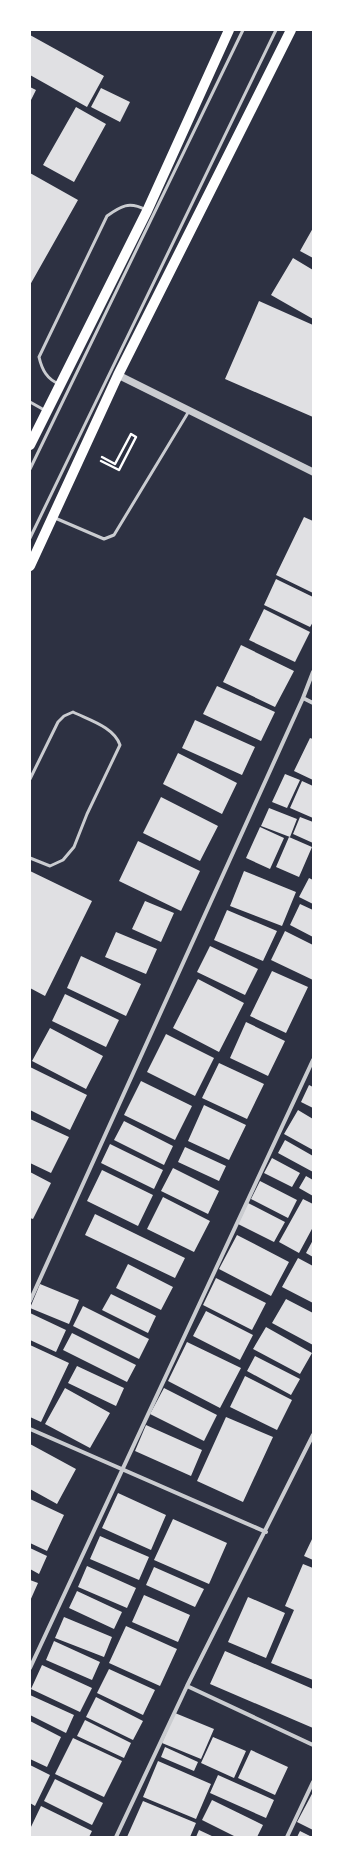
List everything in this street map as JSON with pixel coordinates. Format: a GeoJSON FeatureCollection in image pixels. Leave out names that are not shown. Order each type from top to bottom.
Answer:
{"type":"FeatureCollection","features":[{"type":"Feature","properties":{"kind":"main road"},"geometry":{"type":"LineString","coordinates":[[30,445],[147,211],[229,30]]}},
{"type":"Feature","properties":{"kind":"main road"},"geometry":{"type":"LineString","coordinates":[[30,566],[118,375],[291,30]]}},
{"type":"Feature","properties":{"kind":"street"},"geometry":{"type":"LineString","coordinates":[[118,375],[313,472]]}},
{"type":"Feature","properties":{"kind":"street"},"geometry":{"type":"LineString","coordinates":[[30,1301],[303,698],[313,672]]}},
{"type":"Feature","properties":{"kind":"street"},"geometry":{"type":"LineString","coordinates":[[303,698],[313,703]]}},
{"type":"Feature","properties":{"kind":"street"},"geometry":{"type":"LineString","coordinates":[[30,1668],[313,1060]]}},
{"type":"Feature","properties":{"kind":"street"},"geometry":{"type":"LineString","coordinates":[[30,1429],[266,1532]]}},
{"type":"Feature","properties":{"kind":"street"},"geometry":{"type":"LineString","coordinates":[[116,1837],[187,1686],[266,1532],[313,1436]]}},
{"type":"Feature","properties":{"kind":"street"},"geometry":{"type":"LineString","coordinates":[[187,1686],[313,1745]]}},
{"type":"Feature","properties":{"kind":"street"},"geometry":{"type":"LineString","coordinates":[[287,1837],[313,1782]]}},
{"type":"Feature","properties":{"kind":"lane"},"geometry":{"type":"LineString","coordinates":[[30,469],[243,30]]}},
{"type":"Feature","properties":{"kind":"lane"},"geometry":{"type":"LineString","coordinates":[[30,538],[276,30]]}},
{"type":"Feature","properties":{"kind":"lane"},"geometry":{"type":"LineString","coordinates":[[61,385],[52,382],[41,369],[39,357],[107,216],[122,205],[138,206],[147,211]]}},
{"type":"Feature","properties":{"kind":"lane"},"geometry":{"type":"LineString","coordinates":[[30,402],[47,412]]}},
{"type":"Feature","properties":{"kind":"lane"},"geometry":{"type":"LineString","coordinates":[[53,517],[104,540],[114,535],[189,411]]}},
{"type":"Feature","properties":{"kind":"lane"},"geometry":{"type":"LineString","coordinates":[[30,779],[58,722],[64,716],[73,712],[108,729],[117,737],[120,745],[87,814],[74,847],[63,860],[50,866],[30,858]]}},
{"type":"Feature","properties":{"kind":"path"},"geometry":{"type":"LineString","coordinates":[[115,464],[131,434],[136,436],[119,470]]}},
{"type":"Feature","properties":{"kind":"building"},"geometry":{"type":"Polygon","coordinates":[[[30,35],[104,76],[87,107],[30,75],[30,35]]]}},
{"type":"Feature","properties":{"kind":"building"},"geometry":{"type":"Polygon","coordinates":[[[30,87],[36,90],[30,102],[30,87]]]}},
{"type":"Feature","properties":{"kind":"building"},"geometry":{"type":"Polygon","coordinates":[[[101,88],[130,102],[120,122],[91,107],[101,88]]]}},
{"type":"Feature","properties":{"kind":"building"},"geometry":{"type":"Polygon","coordinates":[[[76,107],[106,124],[74,182],[43,165],[76,107]]]}},
{"type":"Feature","properties":{"kind":"building"},"geometry":{"type":"Polygon","coordinates":[[[30,173],[78,200],[30,285],[30,173]]]}},
{"type":"Feature","properties":{"kind":"building"},"geometry":{"type":"Polygon","coordinates":[[[313,228],[313,258],[300,251],[313,228]]]}},
{"type":"Feature","properties":{"kind":"building"},"geometry":{"type":"Polygon","coordinates":[[[293,258],[313,270],[313,319],[271,295],[293,258]]]}},
{"type":"Feature","properties":{"kind":"building"},"geometry":{"type":"Polygon","coordinates":[[[259,301],[313,325],[313,417],[225,379],[259,301]]]}},
{"type":"Feature","properties":{"kind":"building"},"geometry":{"type":"Polygon","coordinates":[[[304,517],[313,521],[313,593],[276,575],[304,517]]]}},
{"type":"Feature","properties":{"kind":"building"},"geometry":{"type":"Polygon","coordinates":[[[276,579],[313,597],[313,622],[310,627],[264,605],[276,579]]]}},
{"type":"Feature","properties":{"kind":"building"},"geometry":{"type":"Polygon","coordinates":[[[264,609],[310,632],[295,662],[249,640],[264,609]]]}},
{"type":"Feature","properties":{"kind":"building"},"geometry":{"type":"Polygon","coordinates":[[[241,645],[294,671],[275,707],[223,682],[241,645]]]}},
{"type":"Feature","properties":{"kind":"building"},"geometry":{"type":"Polygon","coordinates":[[[217,686],[275,712],[261,741],[203,714],[217,686]]]}},
{"type":"Feature","properties":{"kind":"building"},"geometry":{"type":"Polygon","coordinates":[[[195,720],[255,747],[242,775],[182,748],[195,720]]]}},
{"type":"Feature","properties":{"kind":"building"},"geometry":{"type":"Polygon","coordinates":[[[310,738],[313,739],[313,780],[294,771],[310,738]]]}},
{"type":"Feature","properties":{"kind":"building"},"geometry":{"type":"Polygon","coordinates":[[[178,753],[237,783],[222,814],[163,784],[178,753]]]}},
{"type":"Feature","properties":{"kind":"building"},"geometry":{"type":"Polygon","coordinates":[[[285,774],[300,780],[287,808],[272,802],[285,774]]]}},
{"type":"Feature","properties":{"kind":"building"},"geometry":{"type":"Polygon","coordinates":[[[302,781],[313,786],[313,818],[290,808],[302,781]]]}},
{"type":"Feature","properties":{"kind":"building"},"geometry":{"type":"Polygon","coordinates":[[[161,797],[218,826],[200,861],[143,833],[161,797]]]}},
{"type":"Feature","properties":{"kind":"building"},"geometry":{"type":"Polygon","coordinates":[[[269,808],[297,819],[290,837],[261,826],[269,808]]]}},
{"type":"Feature","properties":{"kind":"building"},"geometry":{"type":"Polygon","coordinates":[[[300,817],[313,822],[313,843],[293,834],[300,817]]]}},
{"type":"Feature","properties":{"kind":"building"},"geometry":{"type":"Polygon","coordinates":[[[260,827],[284,838],[270,869],[246,858],[260,827]]]}},
{"type":"Feature","properties":{"kind":"building"},"geometry":{"type":"Polygon","coordinates":[[[289,837],[312,847],[299,877],[276,867],[289,837]]]}},
{"type":"Feature","properties":{"kind":"building"},"geometry":{"type":"Polygon","coordinates":[[[138,841],[200,871],[181,911],[119,881],[138,841]]]}},
{"type":"Feature","properties":{"kind":"building"},"geometry":{"type":"Polygon","coordinates":[[[30,871],[92,901],[45,996],[30,988],[30,871]]]}},
{"type":"Feature","properties":{"kind":"building"},"geometry":{"type":"Polygon","coordinates":[[[244,871],[296,892],[282,926],[230,906],[244,871]]]}},
{"type":"Feature","properties":{"kind":"building"},"geometry":{"type":"Polygon","coordinates":[[[309,878],[313,880],[313,904],[299,897],[309,878]]]}},
{"type":"Feature","properties":{"kind":"building"},"geometry":{"type":"Polygon","coordinates":[[[145,901],[174,913],[161,942],[132,929],[145,901]]]}},
{"type":"Feature","properties":{"kind":"building"},"geometry":{"type":"Polygon","coordinates":[[[300,904],[313,910],[313,937],[290,925],[300,904]]]}},
{"type":"Feature","properties":{"kind":"building"},"geometry":{"type":"Polygon","coordinates":[[[227,910],[277,931],[263,961],[214,940],[227,910]]]}},
{"type":"Feature","properties":{"kind":"building"},"geometry":{"type":"Polygon","coordinates":[[[285,931],[313,945],[313,980],[271,960],[285,931]]]}},
{"type":"Feature","properties":{"kind":"building"},"geometry":{"type":"Polygon","coordinates":[[[116,932],[157,949],[146,974],[105,957],[116,932]]]}},
{"type":"Feature","properties":{"kind":"building"},"geometry":{"type":"Polygon","coordinates":[[[210,946],[258,969],[245,995],[197,972],[210,946]]]}},
{"type":"Feature","properties":{"kind":"building"},"geometry":{"type":"Polygon","coordinates":[[[81,956],[141,984],[126,1016],[67,988],[81,956]]]}},
{"type":"Feature","properties":{"kind":"building"},"geometry":{"type":"Polygon","coordinates":[[[272,971],[308,987],[286,1033],[250,1016],[272,971]]]}},
{"type":"Feature","properties":{"kind":"building"},"geometry":{"type":"Polygon","coordinates":[[[198,979],[244,1003],[219,1052],[173,1028],[198,979]]]}},
{"type":"Feature","properties":{"kind":"building"},"geometry":{"type":"Polygon","coordinates":[[[65,994],[119,1020],[106,1047],[52,1021],[65,994]]]}},
{"type":"Feature","properties":{"kind":"building"},"geometry":{"type":"Polygon","coordinates":[[[246,1022],[285,1041],[268,1076],[230,1058],[246,1022]]]}},
{"type":"Feature","properties":{"kind":"building"},"geometry":{"type":"Polygon","coordinates":[[[50,1028],[103,1056],[86,1089],[32,1061],[50,1028]]]}},
{"type":"Feature","properties":{"kind":"building"},"geometry":{"type":"Polygon","coordinates":[[[166,1034],[214,1058],[195,1096],[147,1072],[166,1034]]]}},
{"type":"Feature","properties":{"kind":"building"},"geometry":{"type":"Polygon","coordinates":[[[219,1063],[264,1084],[247,1119],[202,1098],[219,1063]]]}},
{"type":"Feature","properties":{"kind":"building"},"geometry":{"type":"Polygon","coordinates":[[[30,1067],[87,1095],[70,1130],[30,1110],[30,1067]]]}},
{"type":"Feature","properties":{"kind":"building"},"geometry":{"type":"Polygon","coordinates":[[[141,1081],[192,1106],[175,1140],[124,1115],[141,1081]]]}},
{"type":"Feature","properties":{"kind":"building"},"geometry":{"type":"Polygon","coordinates":[[[309,1085],[313,1087],[313,1108],[301,1102],[309,1085]]]}},
{"type":"Feature","properties":{"kind":"building"},"geometry":{"type":"Polygon","coordinates":[[[204,1105],[246,1125],[229,1160],[188,1141],[204,1105]]]}},
{"type":"Feature","properties":{"kind":"building"},"geometry":{"type":"Polygon","coordinates":[[[298,1110],[313,1119],[313,1150],[284,1134],[298,1110]]]}},
{"type":"Feature","properties":{"kind":"building"},"geometry":{"type":"Polygon","coordinates":[[[30,1119],[69,1137],[51,1173],[30,1163],[30,1119]]]}},
{"type":"Feature","properties":{"kind":"building"},"geometry":{"type":"Polygon","coordinates":[[[124,1121],[173,1146],[164,1165],[114,1140],[124,1121]]]}},
{"type":"Feature","properties":{"kind":"building"},"geometry":{"type":"Polygon","coordinates":[[[285,1140],[313,1156],[313,1172],[278,1153],[285,1140]]]}},
{"type":"Feature","properties":{"kind":"building"},"geometry":{"type":"Polygon","coordinates":[[[110,1144],[163,1170],[154,1189],[101,1163],[110,1144]]]}},
{"type":"Feature","properties":{"kind":"building"},"geometry":{"type":"Polygon","coordinates":[[[185,1147],[226,1166],[219,1181],[178,1162],[185,1147]]]}},
{"type":"Feature","properties":{"kind":"building"},"geometry":{"type":"Polygon","coordinates":[[[272,1158],[300,1173],[292,1187],[264,1173],[272,1158]]]}},
{"type":"Feature","properties":{"kind":"building"},"geometry":{"type":"Polygon","coordinates":[[[173,1168],[219,1191],[208,1214],[161,1191],[173,1168]]]}},
{"type":"Feature","properties":{"kind":"building"},"geometry":{"type":"Polygon","coordinates":[[[102,1170],[153,1195],[138,1226],[87,1201],[102,1170]]]}},
{"type":"Feature","properties":{"kind":"building"},"geometry":{"type":"Polygon","coordinates":[[[30,1172],[51,1183],[33,1219],[30,1218],[30,1172]]]}},
{"type":"Feature","properties":{"kind":"building"},"geometry":{"type":"Polygon","coordinates":[[[306,1176],[313,1180],[313,1196],[299,1188],[306,1176]]]}},
{"type":"Feature","properties":{"kind":"building"},"geometry":{"type":"Polygon","coordinates":[[[260,1181],[297,1200],[288,1218],[251,1199],[260,1181]]]}},
{"type":"Feature","properties":{"kind":"building"},"geometry":{"type":"Polygon","coordinates":[[[163,1197],[210,1221],[194,1252],[147,1229],[163,1197]]]}},
{"type":"Feature","properties":{"kind":"building"},"geometry":{"type":"Polygon","coordinates":[[[303,1199],[313,1204],[313,1227],[299,1253],[279,1242],[303,1199]]]}},
{"type":"Feature","properties":{"kind":"building"},"geometry":{"type":"Polygon","coordinates":[[[248,1203],[285,1222],[274,1242],[238,1224],[248,1203]]]}},
{"type":"Feature","properties":{"kind":"building"},"geometry":{"type":"Polygon","coordinates":[[[95,1214],[185,1258],[175,1278],[85,1235],[95,1214]]]}},
{"type":"Feature","properties":{"kind":"building"},"geometry":{"type":"Polygon","coordinates":[[[237,1235],[289,1262],[271,1296],[219,1269],[237,1235]]]}},
{"type":"Feature","properties":{"kind":"building"},"geometry":{"type":"Polygon","coordinates":[[[313,1240],[313,1257],[306,1253],[313,1240]]]}},
{"type":"Feature","properties":{"kind":"building"},"geometry":{"type":"Polygon","coordinates":[[[298,1258],[313,1266],[313,1303],[282,1287],[298,1258]]]}},
{"type":"Feature","properties":{"kind":"building"},"geometry":{"type":"Polygon","coordinates":[[[128,1264],[173,1287],[161,1310],[116,1288],[128,1264]]]}},
{"type":"Feature","properties":{"kind":"building"},"geometry":{"type":"Polygon","coordinates":[[[216,1278],[266,1303],[252,1330],[203,1305],[216,1278]]]}},
{"type":"Feature","properties":{"kind":"building"},"geometry":{"type":"Polygon","coordinates":[[[40,1284],[79,1300],[69,1324],[30,1308],[40,1284]]]}},
{"type":"Feature","properties":{"kind":"building"},"geometry":{"type":"Polygon","coordinates":[[[111,1294],[156,1316],[148,1333],[102,1310],[111,1294]]]}},
{"type":"Feature","properties":{"kind":"building"},"geometry":{"type":"Polygon","coordinates":[[[286,1299],[313,1313],[313,1345],[272,1323],[286,1299]]]}},
{"type":"Feature","properties":{"kind":"building"},"geometry":{"type":"Polygon","coordinates":[[[83,1306],[149,1339],[139,1359],[73,1326],[83,1306]]]}},
{"type":"Feature","properties":{"kind":"building"},"geometry":{"type":"Polygon","coordinates":[[[206,1311],[253,1335],[240,1360],[193,1336],[206,1311]]]}},
{"type":"Feature","properties":{"kind":"building"},"geometry":{"type":"Polygon","coordinates":[[[30,1313],[66,1330],[56,1352],[30,1340],[30,1313]]]}},
{"type":"Feature","properties":{"kind":"building"},"geometry":{"type":"Polygon","coordinates":[[[266,1327],[312,1353],[300,1374],[253,1349],[266,1327]]]}},
{"type":"Feature","properties":{"kind":"building"},"geometry":{"type":"Polygon","coordinates":[[[72,1333],[136,1365],[127,1382],[63,1350],[72,1333]]]}},
{"type":"Feature","properties":{"kind":"building"},"geometry":{"type":"Polygon","coordinates":[[[187,1342],[241,1368],[220,1408],[168,1381],[187,1342]]]}},
{"type":"Feature","properties":{"kind":"building"},"geometry":{"type":"Polygon","coordinates":[[[30,1345],[69,1363],[41,1422],[30,1417],[30,1345]]]}},
{"type":"Feature","properties":{"kind":"building"},"geometry":{"type":"Polygon","coordinates":[[[255,1356],[300,1379],[291,1395],[247,1371],[255,1356]]]}},
{"type":"Feature","properties":{"kind":"building"},"geometry":{"type":"Polygon","coordinates":[[[77,1366],[124,1388],[116,1406],[68,1383],[77,1366]]]}},
{"type":"Feature","properties":{"kind":"building"},"geometry":{"type":"Polygon","coordinates":[[[245,1376],[292,1400],[277,1430],[230,1407],[245,1376]]]}},
{"type":"Feature","properties":{"kind":"building"},"geometry":{"type":"Polygon","coordinates":[[[65,1388],[110,1413],[90,1448],[45,1424],[65,1388]]]}},
{"type":"Feature","properties":{"kind":"building"},"geometry":{"type":"Polygon","coordinates":[[[164,1388],[217,1415],[204,1441],[150,1414],[164,1388]]]}},
{"type":"Feature","properties":{"kind":"building"},"geometry":{"type":"Polygon","coordinates":[[[226,1417],[273,1437],[243,1502],[197,1481],[226,1417]]]}},
{"type":"Feature","properties":{"kind":"building"},"geometry":{"type":"Polygon","coordinates":[[[146,1425],[202,1450],[191,1476],[135,1451],[146,1425]]]}},
{"type":"Feature","properties":{"kind":"building"},"geometry":{"type":"Polygon","coordinates":[[[30,1444],[76,1469],[57,1504],[30,1489],[30,1444]]]}},
{"type":"Feature","properties":{"kind":"building"},"geometry":{"type":"Polygon","coordinates":[[[118,1493],[166,1515],[151,1550],[102,1528],[118,1493]]]}},
{"type":"Feature","properties":{"kind":"building"},"geometry":{"type":"Polygon","coordinates":[[[30,1499],[64,1515],[47,1551],[30,1543],[30,1499]]]}},
{"type":"Feature","properties":{"kind":"building"},"geometry":{"type":"Polygon","coordinates":[[[173,1519],[227,1543],[209,1584],[154,1560],[173,1519]]]}},
{"type":"Feature","properties":{"kind":"building"},"geometry":{"type":"Polygon","coordinates":[[[100,1536],[149,1557],[139,1580],[90,1559],[100,1536]]]}},
{"type":"Feature","properties":{"kind":"building"},"geometry":{"type":"Polygon","coordinates":[[[313,1537],[313,1560],[304,1556],[313,1537]]]}},
{"type":"Feature","properties":{"kind":"building"},"geometry":{"type":"Polygon","coordinates":[[[30,1548],[47,1556],[39,1574],[30,1569],[30,1548]]]}},
{"type":"Feature","properties":{"kind":"building"},"geometry":{"type":"Polygon","coordinates":[[[303,1564],[313,1568],[313,1680],[271,1663],[294,1610],[285,1606],[303,1564]]]}},
{"type":"Feature","properties":{"kind":"building"},"geometry":{"type":"Polygon","coordinates":[[[87,1566],[136,1588],[127,1608],[78,1587],[87,1566]]]}},
{"type":"Feature","properties":{"kind":"building"},"geometry":{"type":"Polygon","coordinates":[[[154,1567],[204,1589],[195,1607],[146,1585],[154,1567]]]}},
{"type":"Feature","properties":{"kind":"building"},"geometry":{"type":"Polygon","coordinates":[[[30,1580],[38,1583],[30,1601],[30,1580]]]}},
{"type":"Feature","properties":{"kind":"building"},"geometry":{"type":"Polygon","coordinates":[[[77,1591],[122,1612],[114,1629],[69,1608],[77,1591]]]}},
{"type":"Feature","properties":{"kind":"building"},"geometry":{"type":"Polygon","coordinates":[[[144,1595],[190,1615],[178,1642],[132,1622],[144,1595]]]}},
{"type":"Feature","properties":{"kind":"building"},"geometry":{"type":"Polygon","coordinates":[[[248,1597],[285,1613],[266,1658],[228,1642],[248,1597]]]}},
{"type":"Feature","properties":{"kind":"building"},"geometry":{"type":"Polygon","coordinates":[[[64,1617],[112,1637],[104,1657],[55,1638],[64,1617]]]}},
{"type":"Feature","properties":{"kind":"building"},"geometry":{"type":"Polygon","coordinates":[[[126,1626],[177,1649],[160,1686],[109,1663],[126,1626]]]}},
{"type":"Feature","properties":{"kind":"building"},"geometry":{"type":"Polygon","coordinates":[[[54,1641],[100,1662],[92,1680],[46,1660],[54,1641]]]}},
{"type":"Feature","properties":{"kind":"building"},"geometry":{"type":"Polygon","coordinates":[[[225,1651],[313,1689],[313,1728],[210,1684],[225,1651]]]}},
{"type":"Feature","properties":{"kind":"building"},"geometry":{"type":"Polygon","coordinates":[[[42,1665],[92,1688],[80,1712],[31,1689],[42,1665]]]}},
{"type":"Feature","properties":{"kind":"building"},"geometry":{"type":"Polygon","coordinates":[[[109,1669],[155,1690],[143,1715],[97,1693],[109,1669]]]}},
{"type":"Feature","properties":{"kind":"building"},"geometry":{"type":"Polygon","coordinates":[[[30,1695],[74,1715],[66,1733],[30,1715],[30,1695]]]}},
{"type":"Feature","properties":{"kind":"building"},"geometry":{"type":"Polygon","coordinates":[[[96,1697],[143,1721],[133,1740],[86,1717],[96,1697]]]}},
{"type":"Feature","properties":{"kind":"building"},"geometry":{"type":"Polygon","coordinates":[[[175,1713],[214,1729],[201,1759],[162,1743],[175,1713]]]}},
{"type":"Feature","properties":{"kind":"building"},"geometry":{"type":"Polygon","coordinates":[[[85,1720],[131,1743],[124,1758],[77,1736],[85,1720]]]}},
{"type":"Feature","properties":{"kind":"building"},"geometry":{"type":"Polygon","coordinates":[[[30,1721],[61,1737],[47,1767],[30,1759],[30,1721]]]}},
{"type":"Feature","properties":{"kind":"building"},"geometry":{"type":"Polygon","coordinates":[[[213,1737],[246,1751],[234,1778],[201,1763],[213,1737]]]}},
{"type":"Feature","properties":{"kind":"building"},"geometry":{"type":"Polygon","coordinates":[[[73,1738],[122,1761],[104,1797],[55,1774],[73,1738]]]}},
{"type":"Feature","properties":{"kind":"building"},"geometry":{"type":"Polygon","coordinates":[[[165,1747],[198,1762],[194,1771],[161,1757],[165,1747]]]}},
{"type":"Feature","properties":{"kind":"building"},"geometry":{"type":"Polygon","coordinates":[[[251,1750],[288,1767],[275,1795],[238,1778],[251,1750]]]}},
{"type":"Feature","properties":{"kind":"building"},"geometry":{"type":"Polygon","coordinates":[[[158,1761],[211,1784],[196,1819],[143,1797],[158,1761]]]}},
{"type":"Feature","properties":{"kind":"building"},"geometry":{"type":"Polygon","coordinates":[[[30,1765],[50,1775],[35,1806],[30,1803],[30,1765]]]}},
{"type":"Feature","properties":{"kind":"building"},"geometry":{"type":"Polygon","coordinates":[[[218,1775],[274,1800],[266,1818],[210,1793],[218,1775]]]}},
{"type":"Feature","properties":{"kind":"building"},"geometry":{"type":"Polygon","coordinates":[[[55,1779],[103,1803],[92,1825],[44,1801],[55,1779]]]}},
{"type":"Feature","properties":{"kind":"building"},"geometry":{"type":"Polygon","coordinates":[[[313,1792],[313,1830],[297,1822],[313,1792]]]}},
{"type":"Feature","properties":{"kind":"building"},"geometry":{"type":"Polygon","coordinates":[[[212,1800],[263,1825],[257,1837],[236,1837],[202,1820],[212,1800]]]}},
{"type":"Feature","properties":{"kind":"building"},"geometry":{"type":"Polygon","coordinates":[[[143,1801],[196,1823],[190,1837],[127,1837],[143,1801]]]}},
{"type":"Feature","properties":{"kind":"building"},"geometry":{"type":"Polygon","coordinates":[[[41,1806],[92,1831],[89,1837],[30,1837],[30,1829],[41,1806]]]}},
{"type":"Feature","properties":{"kind":"building"},"geometry":{"type":"Polygon","coordinates":[[[199,1830],[214,1837],[196,1837],[199,1830]]]}},
{"type":"Feature","properties":{"kind":"building"},"geometry":{"type":"Polygon","coordinates":[[[300,1831],[312,1837],[297,1837],[300,1831]]]}}]}
